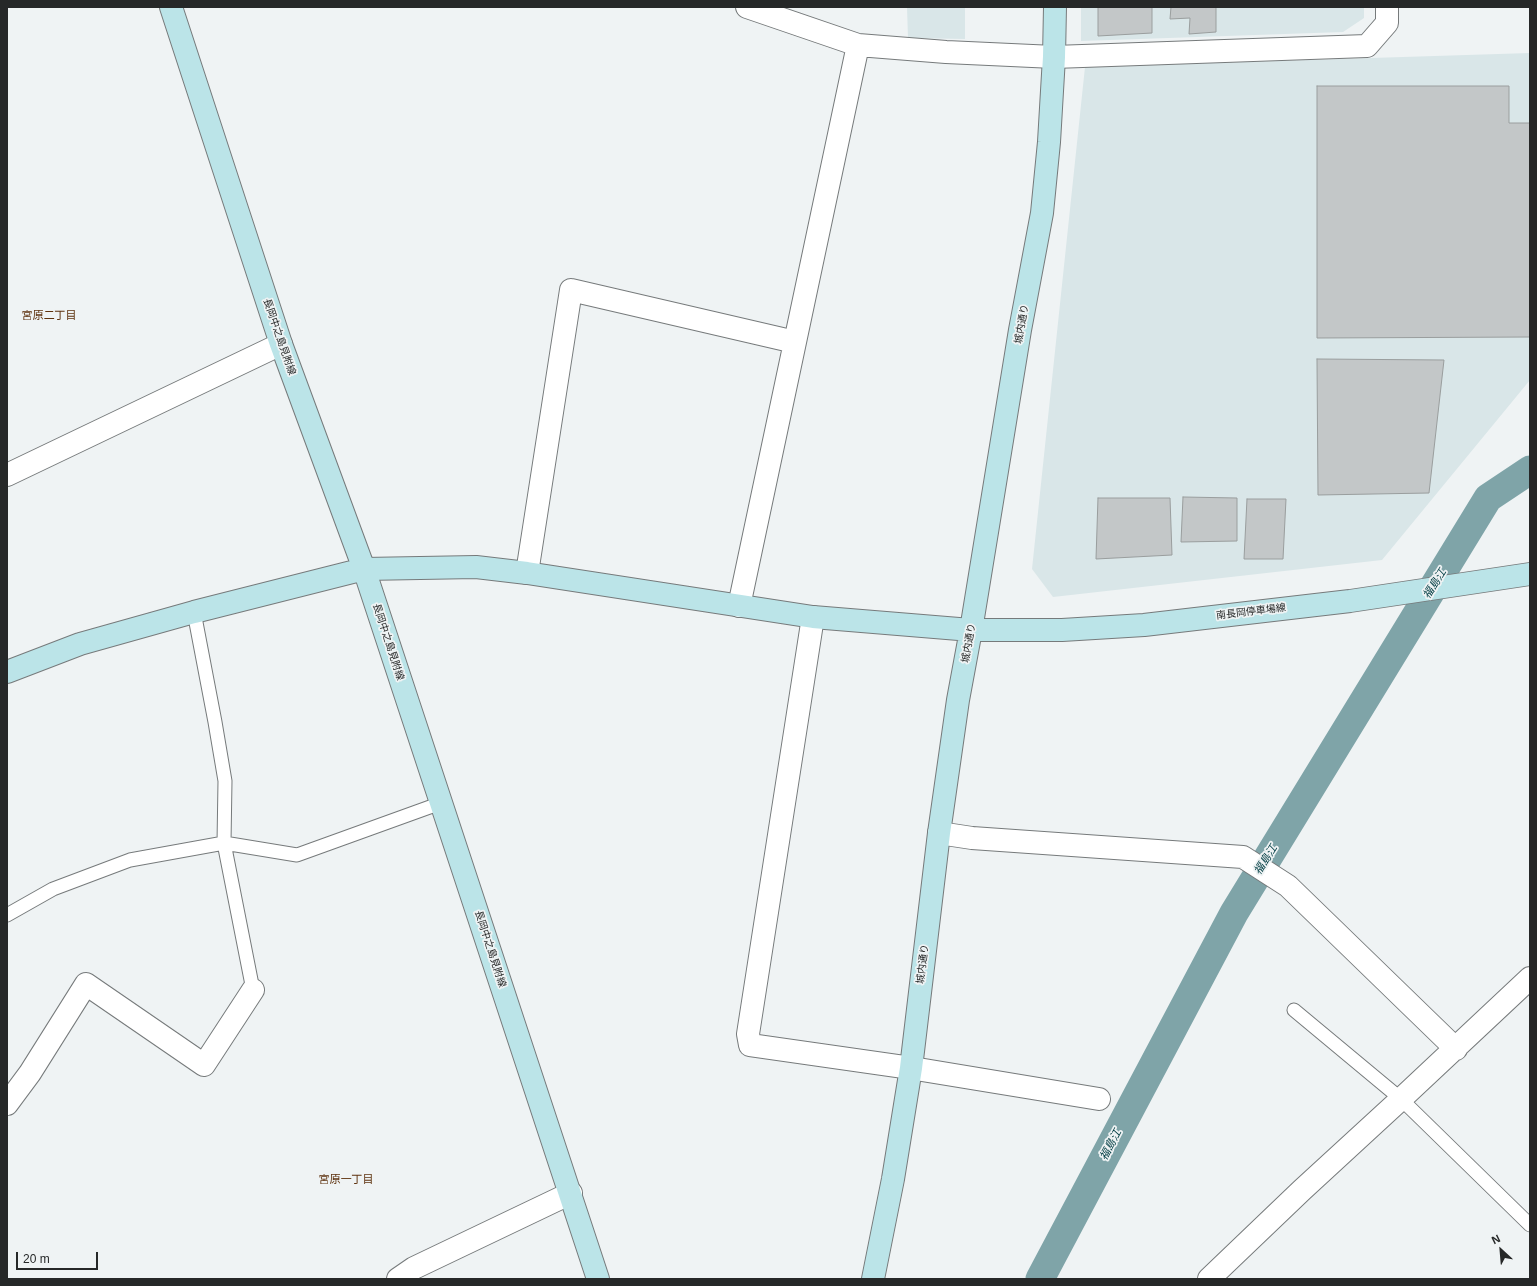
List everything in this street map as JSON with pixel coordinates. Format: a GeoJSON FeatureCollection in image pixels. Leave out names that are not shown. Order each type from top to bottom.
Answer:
{"type":"FeatureCollection","features":[{"type":"Feature","properties":{"kind":"street","name":"長岡中之島見附線"},"geometry":{"type":"LineString","coordinates":[[171,7],[281,344],[364,569],[571,1193],[598,1279]]}},
{"type":"Feature","properties":{"kind":"street"},"geometry":{"type":"LineString","coordinates":[[747,7],[771,11],[858,45],[946,52],[1054,57],[1368,46],[1387,23],[1387,7]]}},
{"type":"Feature","properties":{"kind":"street","name":"城内通り"},"geometry":{"type":"LineString","coordinates":[[873,1279],[893,1179],[911,1068],[939,833],[958,700],[971,630],[1020,330],[1042,213],[1049,142],[1054,57],[1055,7]]}},
{"type":"Feature","properties":{"kind":"street"},"geometry":{"type":"LineString","coordinates":[[739,606],[858,45]]}},
{"type":"Feature","properties":{"kind":"street"},"geometry":{"type":"LineString","coordinates":[[527,573],[571,290],[795,342]]}},
{"type":"Feature","properties":{"kind":"street"},"geometry":{"type":"LineString","coordinates":[[7,475],[281,344]]}},
{"type":"Feature","properties":{"kind":"street","name":"南長岡停車場線"},"geometry":{"type":"LineString","coordinates":[[7,672],[80,644],[194,612],[364,569],[476,567],[527,573],[813,617],[971,630],[1062,630],[1144,625],[1350,601],[1530,574]]}},
{"type":"Feature","properties":{"kind":"street"},"geometry":{"type":"LineString","coordinates":[[813,617],[748,1034],[750,1045],[911,1068],[1099,1099]]}},
{"type":"Feature","properties":{"kind":"street"},"geometry":{"type":"LineString","coordinates":[[939,833],[972,838],[1243,857],[1288,886],[1456,1048]]}},
{"type":"Feature","properties":{"kind":"street"},"geometry":{"type":"LineString","coordinates":[[1209,1279],[1302,1190],[1530,978]]}},
{"type":"Feature","properties":{"kind":"street"},"geometry":{"type":"LineString","coordinates":[[7,1104],[30,1073],[86,984],[204,1065],[253,990]]}},
{"type":"Feature","properties":{"kind":"street"},"geometry":{"type":"LineString","coordinates":[[398,1279],[414,1268],[571,1193]]}},
{"type":"Feature","properties":{"kind":"lane"},"geometry":{"type":"LineString","coordinates":[[194,612],[225,781],[224,843],[253,990]]}},
{"type":"Feature","properties":{"kind":"lane"},"geometry":{"type":"LineString","coordinates":[[7,914],[53,889],[130,860],[224,843],[297,855],[442,803]]}},
{"type":"Feature","properties":{"kind":"lane"},"geometry":{"type":"LineString","coordinates":[[1294,1010],[1401,1099],[1530,1225]]}},
{"type":"Feature","properties":{"kind":"shaded area"},"geometry":{"type":"Polygon","coordinates":[[[907,7],[965,7],[965,39],[908,38],[907,7]]]}},
{"type":"Feature","properties":{"kind":"shaded area"},"geometry":{"type":"Polygon","coordinates":[[[1081,7],[1364,7],[1364,18],[1343,32],[1081,41],[1081,7]]]}},
{"type":"Feature","properties":{"kind":"shaded area"},"geometry":{"type":"Polygon","coordinates":[[[1530,53],[1530,380],[1382,560],[1053,597],[1032,569],[1085,67],[1530,53]]]}},
{"type":"Feature","properties":{"kind":"building"},"geometry":{"type":"Polygon","coordinates":[[[1098,7],[1152,7],[1152,33],[1098,36],[1098,7]]]}},
{"type":"Feature","properties":{"kind":"building"},"geometry":{"type":"Polygon","coordinates":[[[1171,7],[1216,7],[1216,32],[1189,34],[1190,18],[1170,19],[1171,7]]]}},
{"type":"Feature","properties":{"kind":"building"},"geometry":{"type":"Polygon","coordinates":[[[1317,86],[1509,86],[1509,123],[1530,123],[1530,337],[1317,338],[1317,86]]]}},
{"type":"Feature","properties":{"kind":"building"},"geometry":{"type":"Polygon","coordinates":[[[1317,359],[1444,360],[1429,493],[1318,495],[1317,359]]]}},
{"type":"Feature","properties":{"kind":"building"},"geometry":{"type":"Polygon","coordinates":[[[1183,497],[1237,498],[1237,541],[1181,542],[1183,497]]]}},
{"type":"Feature","properties":{"kind":"building"},"geometry":{"type":"Polygon","coordinates":[[[1098,498],[1170,498],[1172,555],[1096,559],[1098,498]]]}},
{"type":"Feature","properties":{"kind":"building"},"geometry":{"type":"Polygon","coordinates":[[[1247,499],[1286,499],[1283,559],[1244,559],[1247,499]]]}},
{"type":"Feature","properties":{"kind":"waterway","name":"福島江"},"geometry":{"type":"LineString","coordinates":[[1040,1279],[1234,913],[1488,498],[1530,470]]}},
{"type":"Feature","properties":{"kind":"district","name":"宮原二丁目"},"geometry":{"type":"Point","coordinates":[49,316]}},
{"type":"Feature","properties":{"kind":"district","name":"宮原一丁目"},"geometry":{"type":"Point","coordinates":[346,1180]}}]}
